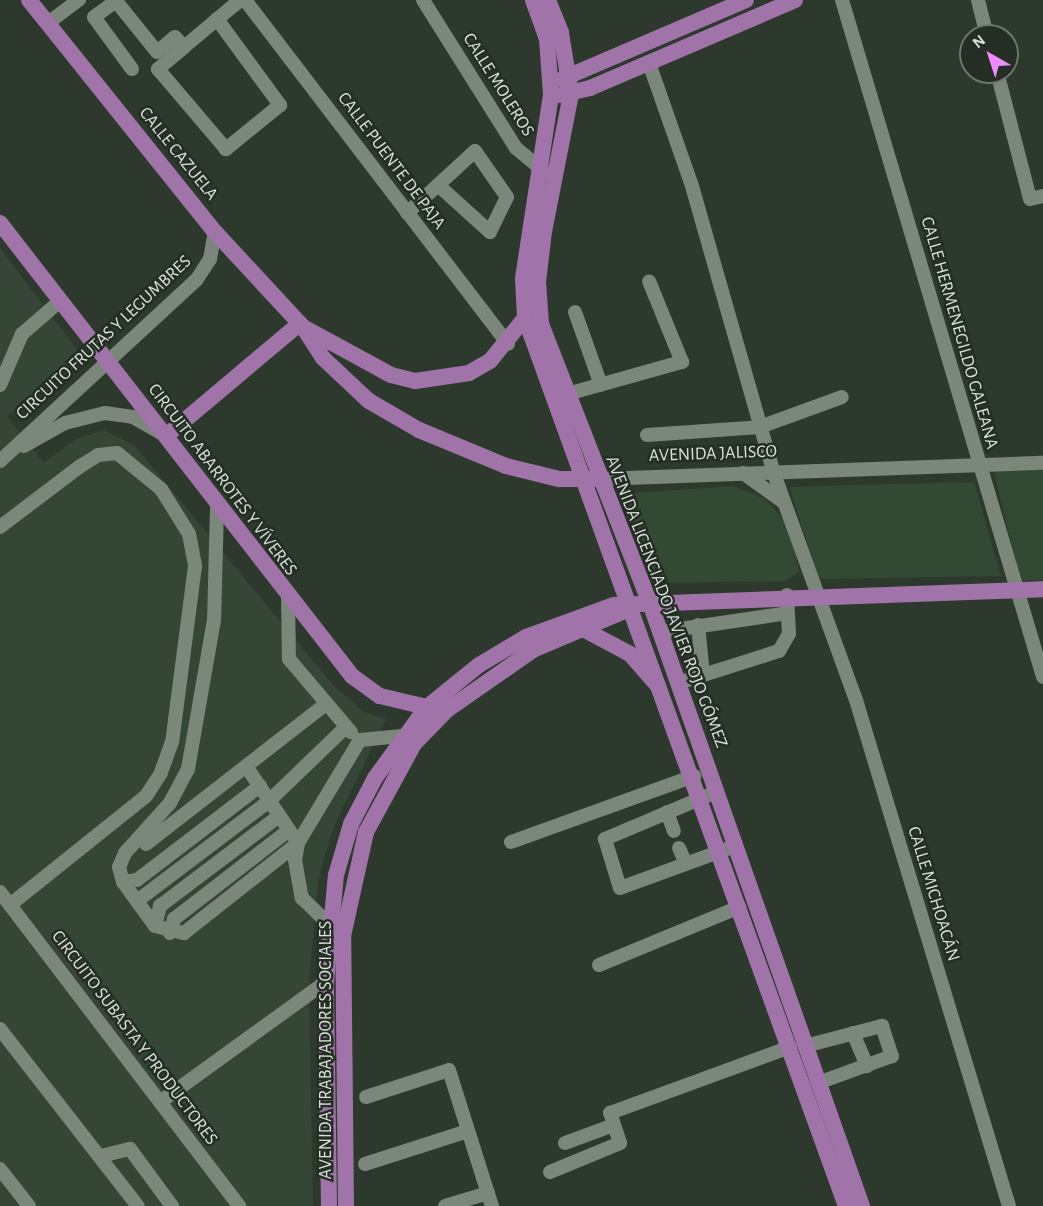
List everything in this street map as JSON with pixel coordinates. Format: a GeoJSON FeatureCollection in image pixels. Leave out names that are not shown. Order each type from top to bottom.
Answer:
{"type":"FeatureCollection","features":[{"type":"Feature","properties":{"kind":"main road","name":"CALLE CAZUELA"},"geometry":{"type":"LineString","coordinates":[[29,0],[215,232],[302,325],[315,347]]}},
{"type":"Feature","properties":{"kind":"main road","name":"AVENIDA LICENCIADO JAVIER ROJO GÓMEZ"},"geometry":{"type":"LineString","coordinates":[[533,0],[547,39],[551,89],[547,174]]}},
{"type":"Feature","properties":{"kind":"main road","name":"AVENIDA LICENCIADO JAVIER ROJO GÓMEZ"},"geometry":{"type":"LineString","coordinates":[[548,0],[571,76],[571,94],[547,174],[523,279],[525,318],[593,479],[642,605],[666,696],[694,776],[709,794]]}},
{"type":"Feature","properties":{"kind":"main road"},"geometry":{"type":"LineString","coordinates":[[551,89],[571,94],[795,0]]}},
{"type":"Feature","properties":{"kind":"main road"},"geometry":{"type":"LineString","coordinates":[[551,89],[571,76],[741,1]]}},
{"type":"Feature","properties":{"kind":"main road","name":"AVENIDA LICENCIADO JAVIER ROJO GÓMEZ"},"geometry":{"type":"LineString","coordinates":[[542,202],[538,282],[541,324],[559,397]]}},
{"type":"Feature","properties":{"kind":"main road","name":"CIRCUITO ABARROTES Y VÍVERES"},"geometry":{"type":"LineString","coordinates":[[0,223],[105,361],[166,436],[288,598],[367,689],[426,708],[447,710]]}},
{"type":"Feature","properties":{"kind":"main road","name":"CALLE CAZUELA"},"geometry":{"type":"LineString","coordinates":[[302,325],[391,375],[415,381],[469,373],[508,344],[525,318]]}},
{"type":"Feature","properties":{"kind":"main road"},"geometry":{"type":"LineString","coordinates":[[166,436],[302,325]]}},
{"type":"Feature","properties":{"kind":"main road","name":"AVENIDA JALISCO"},"geometry":{"type":"LineString","coordinates":[[315,347],[369,401],[419,430],[506,466],[593,479]]}},
{"type":"Feature","properties":{"kind":"main road"},"geometry":{"type":"LineString","coordinates":[[642,605],[787,595],[1043,589]]}},
{"type":"Feature","properties":{"kind":"main road","name":"AVENIDA TRABAJADORES SOCIALES"},"geometry":{"type":"LineString","coordinates":[[346,1206],[336,875],[351,824],[402,736],[426,708],[479,665],[526,637],[614,605],[642,605]]}},
{"type":"Feature","properties":{"kind":"main road","name":"AVENIDA LICENCIADO JAVIER ROJO GÓMEZ"},"geometry":{"type":"LineString","coordinates":[[642,605],[660,632],[678,683],[709,794],[798,1047],[846,1206]]}},
{"type":"Feature","properties":{"kind":"main road","name":"AVENIDA TRABAJADORES SOCIALES"},"geometry":{"type":"LineString","coordinates":[[328,1206],[326,982],[336,932],[366,832],[414,744],[447,710],[533,650],[642,605]]}},
{"type":"Feature","properties":{"kind":"main road"},"geometry":{"type":"LineString","coordinates":[[583,629],[630,654],[666,696]]}},
{"type":"Feature","properties":{"kind":"main road","name":"AVENIDA LICENCIADO JAVIER ROJO GÓMEZ"},"geometry":{"type":"LineString","coordinates":[[728,848],[740,907],[773,976]]}},
{"type":"Feature","properties":{"kind":"main road","name":"AVENIDA LICENCIADO JAVIER ROJO GÓMEZ"},"geometry":{"type":"LineString","coordinates":[[798,1047],[818,1083],[862,1206]]}},
{"type":"Feature","properties":{"kind":"street"},"geometry":{"type":"LineString","coordinates":[[48,23],[79,0]]}},
{"type":"Feature","properties":{"kind":"street"},"geometry":{"type":"LineString","coordinates":[[132,69],[94,17],[117,0],[157,52],[175,37],[184,47]]}},
{"type":"Feature","properties":{"kind":"street"},"geometry":{"type":"LineString","coordinates":[[217,19],[280,105],[226,149],[158,69],[217,19],[241,0]]}},
{"type":"Feature","properties":{"kind":"street","name":"CALLE PUENTE DE PAJA"},"geometry":{"type":"LineString","coordinates":[[245,0],[508,344]]}},
{"type":"Feature","properties":{"kind":"street","name":"CALLE MOLEROS"},"geometry":{"type":"LineString","coordinates":[[423,0],[516,148],[547,174]]}},
{"type":"Feature","properties":{"kind":"street","name":"CALLE HERMENEGILDO GALEANA"},"geometry":{"type":"LineString","coordinates":[[842,0],[1043,677]]}},
{"type":"Feature","properties":{"kind":"street"},"geometry":{"type":"LineString","coordinates":[[978,0],[984,24]]}},
{"type":"Feature","properties":{"kind":"street","name":"CALLE MICHOACÁN"},"geometry":{"type":"LineString","coordinates":[[649,63],[692,186],[773,471],[855,700],[1009,1206]]}},
{"type":"Feature","properties":{"kind":"street"},"geometry":{"type":"LineString","coordinates":[[1000,84],[1030,199],[1043,196]]}},
{"type":"Feature","properties":{"kind":"street"},"geometry":{"type":"LineString","coordinates":[[407,213],[438,185],[476,151],[507,197],[490,232],[438,185]]}},
{"type":"Feature","properties":{"kind":"street","name":"CIRCUITO FRUTAS Y LEGUMBRES"},"geometry":{"type":"LineString","coordinates":[[4,457],[205,270],[215,232]]}},
{"type":"Feature","properties":{"kind":"street"},"geometry":{"type":"LineString","coordinates":[[559,397],[682,362],[649,281]]}},
{"type":"Feature","properties":{"kind":"street"},"geometry":{"type":"LineString","coordinates":[[0,385],[22,334],[60,302]]}},
{"type":"Feature","properties":{"kind":"street"},"geometry":{"type":"LineString","coordinates":[[575,312],[601,385]]}},
{"type":"Feature","properties":{"kind":"street"},"geometry":{"type":"LineString","coordinates":[[647,435],[760,427],[842,397]]}},
{"type":"Feature","properties":{"kind":"street"},"geometry":{"type":"LineString","coordinates":[[4,457],[65,423],[105,414],[133,417],[166,436]]}},
{"type":"Feature","properties":{"kind":"street"},"geometry":{"type":"LineString","coordinates":[[0,526],[98,455],[117,453],[161,489],[189,534],[195,566],[172,742],[161,773],[146,796],[10,905]]}},
{"type":"Feature","properties":{"kind":"street","name":"AVENIDA JALISCO"},"geometry":{"type":"LineString","coordinates":[[593,479],[1043,462]]}},
{"type":"Feature","properties":{"kind":"street"},"geometry":{"type":"LineString","coordinates":[[743,473],[784,502]]}},
{"type":"Feature","properties":{"kind":"street"},"geometry":{"type":"LineString","coordinates":[[218,507],[219,563],[208,660],[188,769],[170,803],[125,853],[119,867],[123,882],[155,926],[170,933],[184,933],[298,843],[360,740]]}},
{"type":"Feature","properties":{"kind":"street"},"geometry":{"type":"LineString","coordinates":[[678,683],[779,651],[789,634],[787,595]]}},
{"type":"Feature","properties":{"kind":"street"},"geometry":{"type":"LineString","coordinates":[[288,598],[289,658],[326,704],[360,740],[402,736]]}},
{"type":"Feature","properties":{"kind":"street"},"geometry":{"type":"LineString","coordinates":[[660,632],[788,613]]}},
{"type":"Feature","properties":{"kind":"street"},"geometry":{"type":"LineString","coordinates":[[698,626],[703,675]]}},
{"type":"Feature","properties":{"kind":"street"},"geometry":{"type":"LineString","coordinates":[[119,867],[248,769],[326,704]]}},
{"type":"Feature","properties":{"kind":"street"},"geometry":{"type":"LineString","coordinates":[[137,901],[269,801],[346,727]]}},
{"type":"Feature","properties":{"kind":"street"},"geometry":{"type":"LineString","coordinates":[[248,769],[298,843],[295,860],[302,898],[336,932]]}},
{"type":"Feature","properties":{"kind":"street"},"geometry":{"type":"LineString","coordinates":[[511,842],[694,776]]}},
{"type":"Feature","properties":{"kind":"street"},"geometry":{"type":"LineString","coordinates":[[123,882],[137,880],[260,786]]}},
{"type":"Feature","properties":{"kind":"street"},"geometry":{"type":"LineString","coordinates":[[709,794],[605,840],[620,888],[728,848]]}},
{"type":"Feature","properties":{"kind":"street"},"geometry":{"type":"LineString","coordinates":[[170,803],[183,817]]}},
{"type":"Feature","properties":{"kind":"street"},"geometry":{"type":"LineString","coordinates":[[667,812],[674,831]]}},
{"type":"Feature","properties":{"kind":"street"},"geometry":{"type":"LineString","coordinates":[[155,926],[160,906],[279,816]]}},
{"type":"Feature","properties":{"kind":"street"},"geometry":{"type":"LineString","coordinates":[[170,933],[174,919],[289,830]]}},
{"type":"Feature","properties":{"kind":"street"},"geometry":{"type":"LineString","coordinates":[[680,848],[686,864]]}},
{"type":"Feature","properties":{"kind":"street","name":"CIRCUITO SUBASTA Y PRODUCTORES"},"geometry":{"type":"LineString","coordinates":[[0,892],[239,1206]]}},
{"type":"Feature","properties":{"kind":"street"},"geometry":{"type":"LineString","coordinates":[[599,965],[740,907]]}},
{"type":"Feature","properties":{"kind":"street"},"geometry":{"type":"LineString","coordinates":[[160,1102],[326,982]]}},
{"type":"Feature","properties":{"kind":"street"},"geometry":{"type":"LineString","coordinates":[[550,1172],[620,1143],[610,1113],[798,1047],[882,1026],[892,1056],[818,1083]]}},
{"type":"Feature","properties":{"kind":"street"},"geometry":{"type":"LineString","coordinates":[[0,1029],[138,1206]]}},
{"type":"Feature","properties":{"kind":"street"},"geometry":{"type":"LineString","coordinates":[[853,1033],[867,1066]]}},
{"type":"Feature","properties":{"kind":"street"},"geometry":{"type":"LineString","coordinates":[[366,1097],[449,1070],[490,1200],[446,1206]]}},
{"type":"Feature","properties":{"kind":"street"},"geometry":{"type":"LineString","coordinates":[[565,1143],[614,1125]]}},
{"type":"Feature","properties":{"kind":"street"},"geometry":{"type":"LineString","coordinates":[[365,1164],[468,1131]]}},
{"type":"Feature","properties":{"kind":"street"},"geometry":{"type":"LineString","coordinates":[[101,1156],[130,1149],[172,1206]]}},
{"type":"Feature","properties":{"kind":"street"},"geometry":{"type":"LineString","coordinates":[[0,1169],[29,1206]]}},
{"type":"Feature","properties":{"kind":"shaded area"},"geometry":{"type":"Polygon","coordinates":[[[0,248],[83,357],[7,416],[44,463],[76,439],[103,430],[134,445],[334,686],[362,711],[386,719],[334,826],[319,876],[309,980],[313,1206],[0,1206],[0,248]]]}},
{"type":"Feature","properties":{"kind":"shaded area"},"geometry":{"type":"Polygon","coordinates":[[[1043,465],[1043,580],[1020,581],[993,467],[1043,465]]]}},
{"type":"Feature","properties":{"kind":"shaded area"},"geometry":{"type":"Polygon","coordinates":[[[974,482],[1001,576],[819,579],[789,487],[974,482]]]}},
{"type":"Feature","properties":{"kind":"shaded area"},"geometry":{"type":"Polygon","coordinates":[[[733,486],[765,499],[790,526],[799,572],[784,581],[658,583],[622,494],[733,486]]]}}]}
